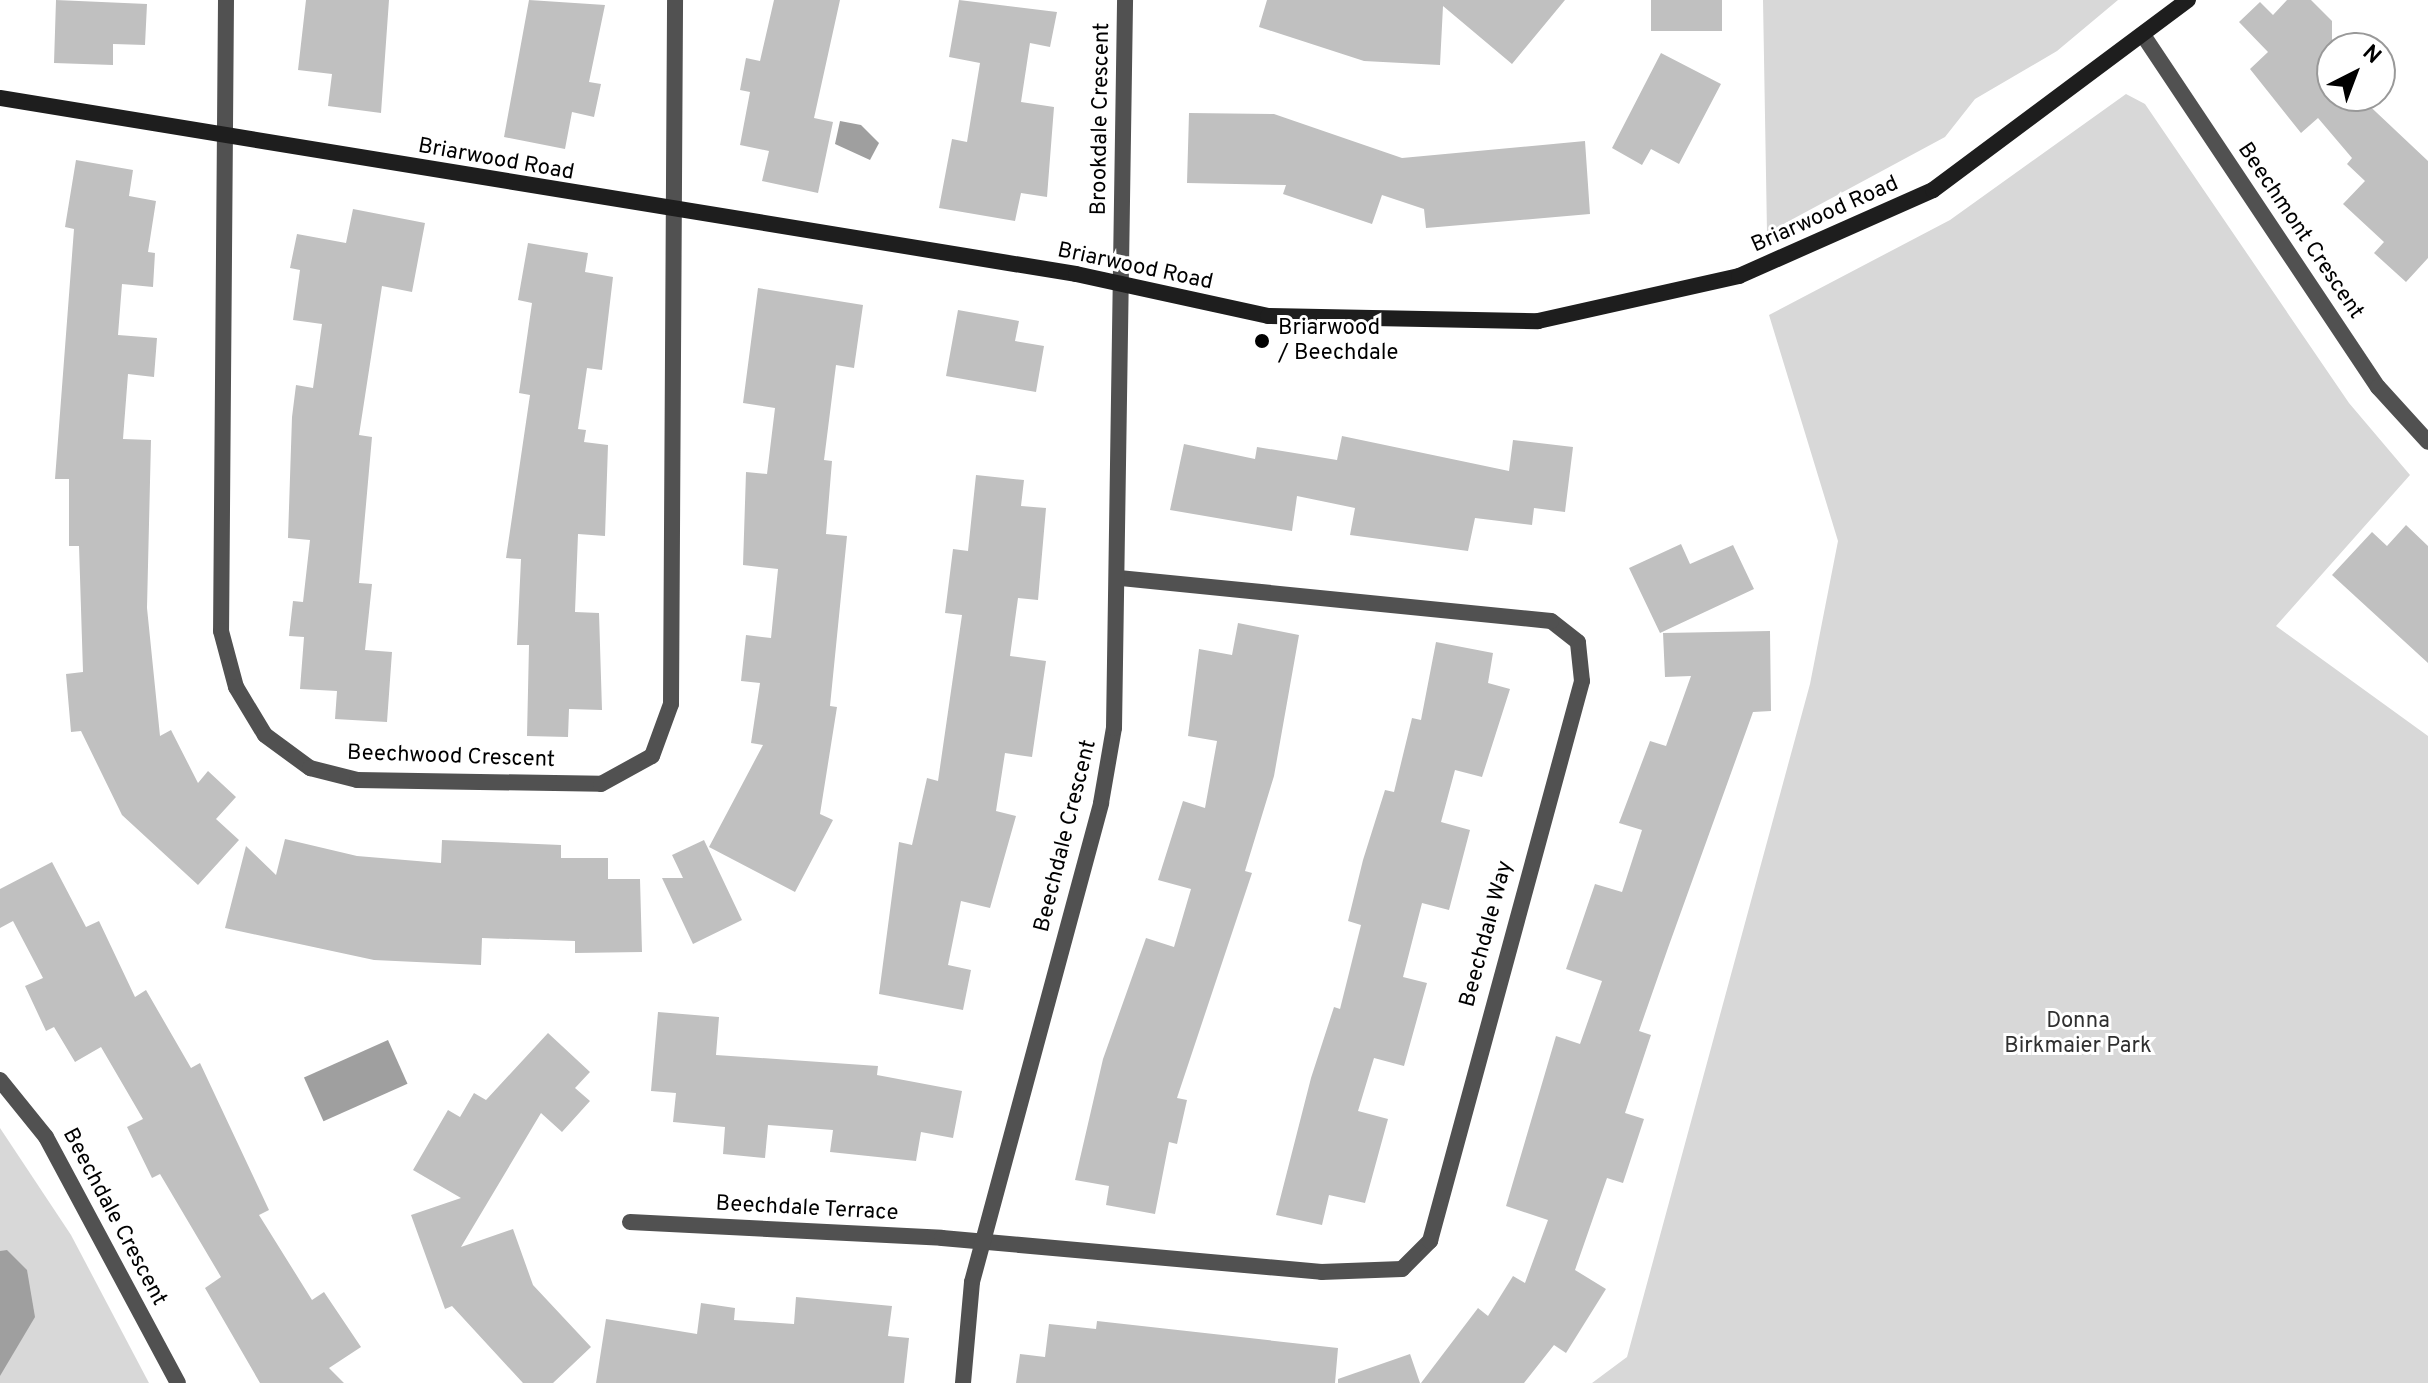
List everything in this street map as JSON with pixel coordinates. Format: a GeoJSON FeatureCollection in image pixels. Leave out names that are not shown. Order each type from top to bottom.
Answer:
{"type":"FeatureCollection","features":[{"type":"Feature","properties":{"kind":"street","name":"Beechwood Crescent"},"geometry":{"type":"LineString","coordinates":[[226,0],[221,631],[236,687],[265,735],[310,768],[357,780],[601,784],[634,771],[667,729],[672,212]]}},
{"type":"Feature","properties":{"kind":"street"},"geometry":{"type":"LineString","coordinates":[[672,212],[675,0]]}},
{"type":"Feature","properties":{"kind":"street","name":"Brookdale Crescent"},"geometry":{"type":"LineString","coordinates":[[1121,287],[1125,0]]}},
{"type":"Feature","properties":{"kind":"street","name":"Briarwood Road"},"geometry":{"type":"LineString","coordinates":[[0,98],[1121,287],[1268,316],[1416,324],[1538,321],[1637,302],[1810,250],[1933,190],[2145,38],[2188,0]]}},
{"type":"Feature","properties":{"kind":"street","name":"Beechmont Crescent"},"geometry":{"type":"LineString","coordinates":[[2145,38],[2378,387],[2428,442]]}},
{"type":"Feature","properties":{"kind":"street","name":"Beechdale Crescent"},"geometry":{"type":"LineString","coordinates":[[963,1383],[981,1243],[1101,803],[1114,728],[1121,578],[1121,287]]}},
{"type":"Feature","properties":{"kind":"street","name":"Beechdale Way"},"geometry":{"type":"LineString","coordinates":[[981,1243],[1321,1272],[1402,1269],[1430,1241],[1582,681],[1578,642],[1551,621],[1121,578]]}},
{"type":"Feature","properties":{"kind":"street","name":"Beechdale Crescent"},"geometry":{"type":"LineString","coordinates":[[0,1080],[46,1137],[178,1383]]}},
{"type":"Feature","properties":{"kind":"street","name":"Beechdale Terrace"},"geometry":{"type":"LineString","coordinates":[[630,1222],[981,1243]]}},
{"type":"Feature","properties":{"kind":"green space"},"geometry":{"type":"Polygon","coordinates":[[[1763,0],[2118,0],[2057,51],[1975,99],[1945,137],[1767,233],[1763,0]]]}},
{"type":"Feature","properties":{"kind":"green space","name":"Donna Birkmaier Park"},"geometry":{"type":"Polygon","coordinates":[[[2126,94],[2145,104],[2349,403],[2410,475],[2276,626],[2428,736],[2428,1383],[1592,1383],[1627,1357],[1810,684],[1838,541],[1769,315],[1950,220],[2126,94]]]}},
{"type":"Feature","properties":{"kind":"green space"},"geometry":{"type":"Polygon","coordinates":[[[0,1128],[71,1235],[149,1383],[0,1383],[0,1128]]]}},
{"type":"Feature","properties":{"kind":"shaded area"},"geometry":{"type":"Polygon","coordinates":[[[840,121],[861,125],[879,143],[870,160],[835,144],[840,121]]]}},
{"type":"Feature","properties":{"kind":"shaded area"},"geometry":{"type":"Polygon","coordinates":[[[388,1040],[408,1084],[323,1121],[304,1077],[388,1040]]]}},
{"type":"Feature","properties":{"kind":"shaded area"},"geometry":{"type":"Polygon","coordinates":[[[7,1250],[27,1270],[35,1317],[0,1376],[0,1251],[7,1250]]]}},
{"type":"Feature","properties":{"kind":"building"},"geometry":{"type":"Polygon","coordinates":[[[56,0],[147,4],[145,45],[113,44],[113,65],[54,63],[56,0]]]}},
{"type":"Feature","properties":{"kind":"building"},"geometry":{"type":"Polygon","coordinates":[[[306,0],[389,0],[381,113],[328,106],[332,74],[298,70],[306,0]]]}},
{"type":"Feature","properties":{"kind":"building"},"geometry":{"type":"Polygon","coordinates":[[[529,0],[605,5],[589,82],[601,84],[594,117],[572,112],[565,149],[504,137],[529,0]]]}},
{"type":"Feature","properties":{"kind":"building"},"geometry":{"type":"Polygon","coordinates":[[[774,0],[840,0],[814,118],[833,122],[818,193],[762,181],[769,151],[740,145],[750,92],[740,90],[746,58],[760,61],[774,0]]]}},
{"type":"Feature","properties":{"kind":"building"},"geometry":{"type":"Polygon","coordinates":[[[959,0],[1057,12],[1050,47],[1030,43],[1021,102],[1054,107],[1047,197],[1021,193],[1015,221],[939,208],[952,139],[967,142],[980,63],[949,57],[959,0]]]}},
{"type":"Feature","properties":{"kind":"building"},"geometry":{"type":"Polygon","coordinates":[[[1267,0],[1565,0],[1512,64],[1443,6],[1440,65],[1364,61],[1259,27],[1267,0]]]}},
{"type":"Feature","properties":{"kind":"building"},"geometry":{"type":"Polygon","coordinates":[[[1651,0],[1722,0],[1722,31],[1651,31],[1651,0]]]}},
{"type":"Feature","properties":{"kind":"building"},"geometry":{"type":"Polygon","coordinates":[[[2287,0],[2311,0],[2332,21],[2332,32],[2316,32],[2316,112],[2376,112],[2428,161],[2428,258],[2406,282],[2374,253],[2384,242],[2343,204],[2365,181],[2347,164],[2352,158],[2318,118],[2301,133],[2250,69],[2268,52],[2239,22],[2260,2],[2273,15],[2287,0]]]}},
{"type":"Feature","properties":{"kind":"building"},"geometry":{"type":"Polygon","coordinates":[[[1661,53],[1721,84],[1679,164],[1651,149],[1642,165],[1612,148],[1661,53]]]}},
{"type":"Feature","properties":{"kind":"building"},"geometry":{"type":"Polygon","coordinates":[[[1189,113],[1274,114],[1402,158],[1585,141],[1590,214],[1426,228],[1424,209],[1382,195],[1372,224],[1283,194],[1286,185],[1187,183],[1189,113]]]}},
{"type":"Feature","properties":{"kind":"building"},"geometry":{"type":"Polygon","coordinates":[[[76,160],[133,170],[129,196],[156,201],[148,252],[155,253],[153,287],[122,284],[118,335],[157,338],[154,377],[128,374],[123,439],[151,440],[147,608],[160,736],[171,730],[198,783],[208,771],[236,797],[216,819],[239,840],[198,885],[122,815],[81,731],[71,732],[66,674],[83,672],[79,546],[69,546],[69,479],[55,479],[74,229],[65,227],[76,160]]]}},
{"type":"Feature","properties":{"kind":"building"},"geometry":{"type":"Polygon","coordinates":[[[353,209],[425,223],[412,292],[382,286],[359,435],[372,437],[359,583],[372,584],[365,650],[392,652],[387,722],[335,719],[337,691],[300,689],[304,637],[289,636],[293,601],[303,602],[310,540],[288,538],[292,417],[296,385],[313,388],[322,324],[293,320],[300,270],[290,268],[297,234],[346,243],[353,209]]]}},
{"type":"Feature","properties":{"kind":"building"},"geometry":{"type":"Polygon","coordinates":[[[528,243],[588,253],[585,272],[613,277],[602,370],[587,368],[578,429],[586,430],[584,442],[608,445],[605,536],[578,534],[575,612],[599,613],[602,710],[569,709],[568,737],[527,736],[529,645],[517,645],[521,559],[506,558],[530,395],[519,393],[532,303],[518,300],[528,243]]]}},
{"type":"Feature","properties":{"kind":"building"},"geometry":{"type":"Polygon","coordinates":[[[758,288],[863,305],[854,368],[836,365],[824,460],[832,461],[826,534],[847,536],[830,706],[837,707],[820,814],[833,820],[795,892],[709,847],[763,745],[751,743],[760,683],[741,681],[746,635],[771,638],[778,569],[743,565],[746,472],[767,474],[775,408],[743,403],[758,288]]]}},
{"type":"Feature","properties":{"kind":"building"},"geometry":{"type":"Polygon","coordinates":[[[958,310],[1019,321],[1015,341],[1044,346],[1036,392],[946,376],[958,310]]]}},
{"type":"Feature","properties":{"kind":"building"},"geometry":{"type":"Polygon","coordinates":[[[1342,436],[1509,471],[1513,440],[1573,447],[1565,512],[1534,508],[1532,525],[1475,518],[1468,551],[1350,535],[1355,508],[1297,496],[1292,531],[1170,510],[1184,444],[1255,459],[1257,447],[1337,460],[1342,436]]]}},
{"type":"Feature","properties":{"kind":"building"},"geometry":{"type":"Polygon","coordinates":[[[976,475],[1024,480],[1021,506],[1046,508],[1038,600],[1018,598],[1010,656],[1046,661],[1032,757],[1005,753],[996,811],[1016,816],[990,908],[961,901],[948,965],[971,970],[963,1010],[879,994],[899,842],[912,845],[927,778],[938,781],[962,615],[945,613],[953,549],[968,551],[976,475]]]}},
{"type":"Feature","properties":{"kind":"building"},"geometry":{"type":"Polygon","coordinates":[[[2406,525],[2428,546],[2428,663],[2332,575],[2372,532],[2387,546],[2406,525]]]}},
{"type":"Feature","properties":{"kind":"building"},"geometry":{"type":"Polygon","coordinates":[[[1681,544],[1690,564],[1733,545],[1754,589],[1660,633],[1629,568],[1681,544]]]}},
{"type":"Feature","properties":{"kind":"building"},"geometry":{"type":"Polygon","coordinates":[[[1238,623],[1299,635],[1274,776],[1245,871],[1252,873],[1177,1098],[1187,1100],[1177,1144],[1169,1142],[1155,1214],[1106,1205],[1109,1186],[1075,1180],[1103,1059],[1146,938],[1174,947],[1191,889],[1158,880],[1183,801],[1205,808],[1217,741],[1188,736],[1199,649],[1232,655],[1238,623]]]}},
{"type":"Feature","properties":{"kind":"building"},"geometry":{"type":"Polygon","coordinates":[[[1770,631],[1771,711],[1753,712],[1668,948],[1639,1031],[1651,1035],[1625,1113],[1644,1119],[1623,1183],[1607,1178],[1575,1270],[1606,1289],[1566,1353],[1554,1345],[1524,1383],[1421,1383],[1478,1308],[1488,1316],[1513,1276],[1525,1283],[1548,1220],[1506,1206],[1556,1036],[1580,1044],[1602,981],[1566,969],[1595,884],[1622,892],[1642,830],[1619,823],[1650,741],[1666,746],[1691,676],[1665,677],[1663,633],[1770,631]]]}},
{"type":"Feature","properties":{"kind":"building"},"geometry":{"type":"Polygon","coordinates":[[[1436,642],[1493,653],[1488,683],[1510,689],[1482,777],[1455,770],[1441,822],[1470,830],[1449,910],[1422,903],[1403,977],[1427,983],[1404,1066],[1374,1058],[1358,1111],[1388,1119],[1365,1203],[1329,1195],[1322,1225],[1276,1215],[1311,1078],[1334,1007],[1340,1009],[1361,925],[1348,921],[1363,860],[1385,790],[1394,792],[1412,718],[1421,720],[1436,642]]]}},
{"type":"Feature","properties":{"kind":"building"},"geometry":{"type":"Polygon","coordinates":[[[285,839],[357,856],[441,863],[442,840],[561,845],[561,858],[608,858],[608,879],[640,879],[642,952],[575,953],[575,941],[482,938],[481,965],[374,960],[225,928],[246,846],[276,875],[285,839]]]}},
{"type":"Feature","properties":{"kind":"building"},"geometry":{"type":"Polygon","coordinates":[[[704,840],[742,920],[693,944],[662,878],[683,878],[672,855],[704,840]]]}},
{"type":"Feature","properties":{"kind":"building"},"geometry":{"type":"Polygon","coordinates":[[[52,862],[86,927],[99,921],[135,997],[146,990],[191,1068],[200,1063],[269,1210],[259,1215],[312,1300],[324,1292],[361,1347],[329,1368],[344,1383],[260,1383],[205,1288],[221,1277],[160,1174],[152,1178],[127,1127],[143,1119],[101,1047],[75,1062],[54,1027],[46,1031],[25,986],[43,978],[13,921],[0,928],[0,889],[52,862]]]}},
{"type":"Feature","properties":{"kind":"building"},"geometry":{"type":"Polygon","coordinates":[[[658,1012],[719,1017],[716,1055],[878,1066],[877,1075],[962,1091],[953,1138],[921,1132],[916,1161],[830,1152],[833,1130],[768,1125],[765,1158],[723,1154],[725,1127],[673,1122],[676,1093],[651,1091],[658,1012]]]}},
{"type":"Feature","properties":{"kind":"building"},"geometry":{"type":"Polygon","coordinates":[[[548,1033],[590,1072],[575,1088],[590,1101],[562,1132],[541,1113],[461,1247],[513,1229],[533,1285],[591,1347],[553,1383],[523,1383],[452,1306],[445,1309],[411,1215],[461,1198],[413,1170],[448,1110],[460,1117],[474,1093],[486,1100],[548,1033]]]}},
{"type":"Feature","properties":{"kind":"building"},"geometry":{"type":"Polygon","coordinates":[[[796,1297],[892,1306],[888,1336],[909,1338],[904,1383],[596,1383],[606,1319],[697,1334],[701,1303],[735,1308],[734,1320],[794,1324],[796,1297]]]}},
{"type":"Feature","properties":{"kind":"building"},"geometry":{"type":"Polygon","coordinates":[[[1097,1321],[1338,1348],[1335,1383],[1016,1383],[1020,1354],[1045,1357],[1049,1324],[1096,1329],[1097,1321]]]}},
{"type":"Feature","properties":{"kind":"building"},"geometry":{"type":"Polygon","coordinates":[[[1410,1354],[1420,1383],[1338,1383],[1338,1379],[1410,1354]]]}},
{"type":"Feature","properties":{"kind":"place","name":"Briarwood / Beechdale"},"geometry":{"type":"Point","coordinates":[1262,341]}}]}
